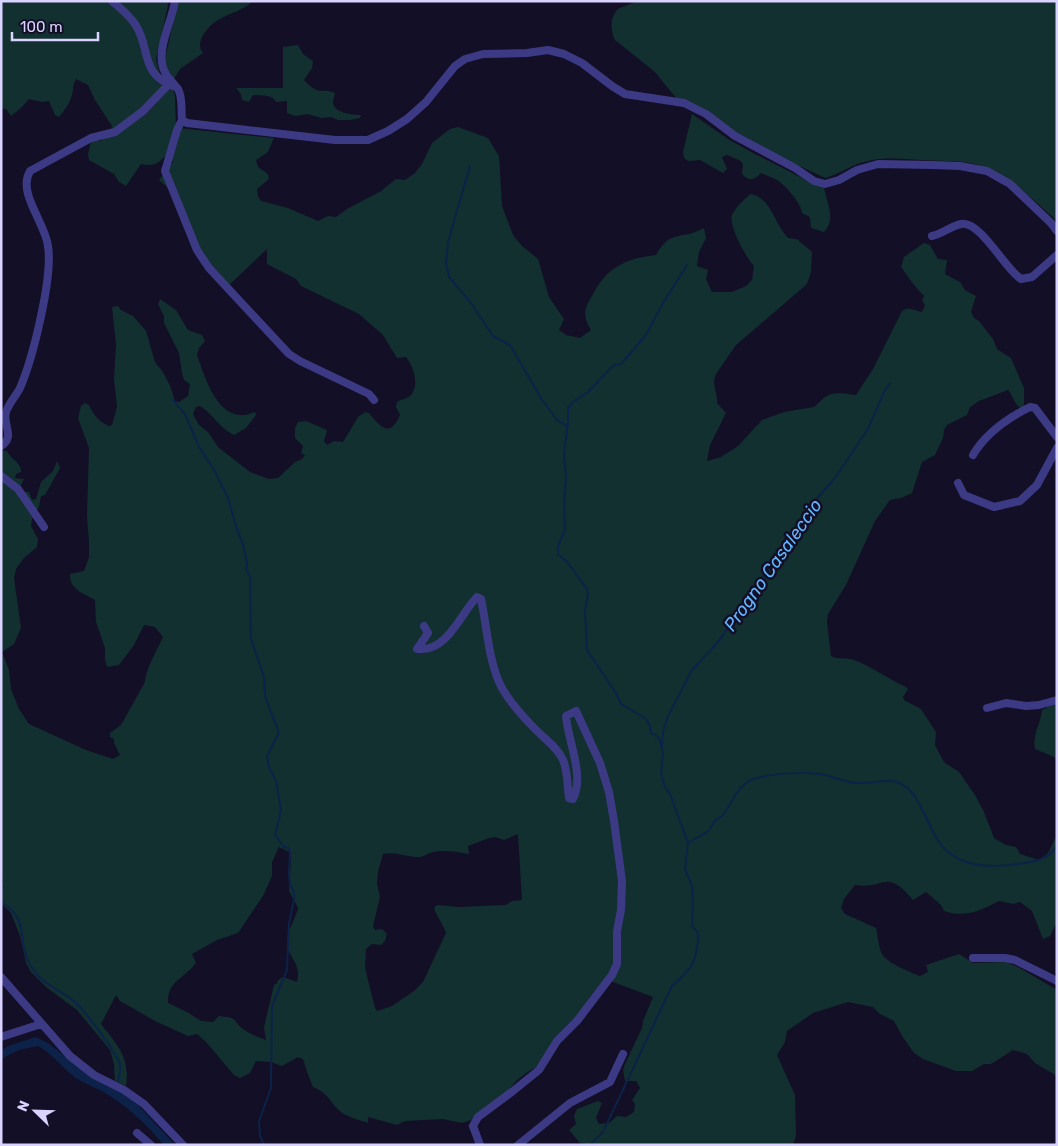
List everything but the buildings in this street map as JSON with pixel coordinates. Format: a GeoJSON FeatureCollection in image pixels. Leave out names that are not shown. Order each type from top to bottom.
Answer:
{"type":"FeatureCollection","features":[{"type":"Feature","properties":{"kind":"street"},"geometry":{"type":"LineString","coordinates":[[112,1],[135,24],[142,38],[144,51],[152,71],[161,81],[172,85],[178,90],[182,120],[177,130],[165,171],[197,250],[209,268],[289,354],[369,394],[374,400]]}},
{"type":"Feature","properties":{"kind":"street"},"geometry":{"type":"LineString","coordinates":[[172,85],[162,64],[162,54],[175,1]]}},
{"type":"Feature","properties":{"kind":"street"},"geometry":{"type":"LineString","coordinates":[[182,120],[187,123],[335,140],[368,140],[388,131],[407,119],[426,102],[455,66],[465,59],[484,54],[527,53],[548,50],[564,54],[582,63],[625,94],[684,103],[706,114],[735,136],[795,168],[814,181],[826,184],[839,180],[857,170],[878,164],[952,166],[987,171],[1010,184],[1057,231]]}},
{"type":"Feature","properties":{"kind":"street"},"geometry":{"type":"LineString","coordinates":[[1,446],[8,441],[6,413],[19,389],[28,363],[43,304],[48,273],[48,245],[27,192],[26,177],[30,170],[74,146],[91,138],[115,132],[143,111],[172,85]]}},
{"type":"Feature","properties":{"kind":"street"},"geometry":{"type":"LineString","coordinates":[[932,236],[941,234],[963,223],[969,224],[992,246],[1015,275],[1021,279],[1032,277],[1057,255]]}},
{"type":"Feature","properties":{"kind":"street"},"geometry":{"type":"LineString","coordinates":[[973,455],[980,443],[989,434],[1030,407],[1035,408],[1057,437]]}},
{"type":"Feature","properties":{"kind":"street"},"geometry":{"type":"LineString","coordinates":[[958,483],[964,495],[994,508],[1020,501],[1037,485],[1057,448]]}},
{"type":"Feature","properties":{"kind":"street"},"geometry":{"type":"LineString","coordinates":[[1,476],[18,489],[44,527]]}},
{"type":"Feature","properties":{"kind":"street"},"geometry":{"type":"LineString","coordinates":[[424,626],[428,633],[417,649],[430,648],[445,639],[471,603],[478,597],[481,599],[488,646],[499,682],[523,717],[552,745],[562,758],[566,771],[569,798],[573,800],[578,790],[573,745],[566,716],[576,711],[598,756],[610,792],[622,881],[621,910],[617,931],[617,964],[612,975],[586,1010],[557,1041],[539,1070],[513,1092],[478,1117],[473,1126],[480,1145]]}},
{"type":"Feature","properties":{"kind":"street"},"geometry":{"type":"LineString","coordinates":[[987,708],[1006,703],[1026,706],[1039,705],[1057,700]]}},
{"type":"Feature","properties":{"kind":"street"},"geometry":{"type":"LineString","coordinates":[[973,958],[1005,958],[1015,960],[1057,982]]}},
{"type":"Feature","properties":{"kind":"street"},"geometry":{"type":"LineString","coordinates":[[1,977],[70,1056],[94,1075],[115,1085],[144,1104],[183,1145]]}},
{"type":"Feature","properties":{"kind":"street"},"geometry":{"type":"LineString","coordinates":[[1,1037],[41,1024]]}},
{"type":"Feature","properties":{"kind":"street"},"geometry":{"type":"LineString","coordinates":[[518,1145],[570,1103],[610,1082],[623,1054]]}},
{"type":"Feature","properties":{"kind":"street"},"geometry":{"type":"LineString","coordinates":[[137,1133],[151,1145]]}},
{"type":"Feature","properties":{"kind":"green space"},"geometry":{"type":"Polygon","coordinates":[[[1,1],[169,1],[156,59],[160,75],[173,89],[176,126],[178,128],[274,138],[268,152],[256,160],[258,167],[268,174],[269,179],[257,189],[261,201],[288,208],[318,221],[328,216],[336,217],[381,191],[396,179],[405,180],[415,173],[422,164],[432,143],[450,129],[458,127],[488,138],[499,156],[502,206],[513,235],[521,245],[538,259],[549,297],[564,319],[559,330],[566,335],[580,338],[591,330],[585,316],[586,308],[605,277],[611,271],[627,262],[656,255],[663,245],[673,237],[691,234],[704,228],[706,238],[699,252],[697,266],[708,270],[706,279],[712,292],[732,292],[746,286],[752,280],[754,266],[735,234],[732,215],[735,209],[751,194],[758,197],[768,206],[788,238],[797,239],[812,252],[811,272],[807,284],[736,345],[716,374],[714,385],[717,403],[726,413],[710,445],[707,461],[721,457],[738,446],[762,420],[784,412],[814,407],[831,394],[856,395],[873,369],[902,311],[910,309],[922,312],[925,305],[922,300],[924,296],[901,267],[904,257],[924,243],[930,245],[938,259],[947,260],[945,274],[960,282],[965,290],[976,296],[971,312],[974,318],[979,321],[993,339],[997,349],[1011,358],[1024,388],[1024,406],[1020,408],[1018,406],[1008,390],[979,401],[970,407],[967,415],[947,425],[935,455],[922,462],[912,493],[890,500],[875,521],[846,585],[828,614],[827,622],[831,656],[851,659],[861,663],[908,689],[903,697],[904,700],[921,709],[936,732],[935,745],[944,762],[959,772],[975,795],[994,838],[1006,845],[1016,847],[1020,854],[1039,860],[1048,853],[1057,835],[1057,922],[1050,936],[1043,939],[1032,911],[1020,902],[1013,904],[999,901],[966,914],[952,913],[944,911],[941,905],[926,892],[913,900],[904,890],[891,882],[865,886],[855,885],[844,899],[841,908],[845,914],[876,928],[883,956],[898,966],[920,976],[928,972],[926,965],[959,954],[973,963],[1006,962],[1057,990],[1057,1076],[1035,1063],[1027,1054],[1013,1050],[991,1064],[984,1064],[972,1071],[956,1071],[923,1059],[914,1053],[894,1021],[880,1014],[873,1007],[848,1002],[813,1013],[787,1031],[785,1042],[777,1055],[795,1095],[796,1136],[793,1145],[591,1145],[580,1143],[569,1130],[576,1124],[574,1116],[577,1109],[598,1101],[602,1103],[596,1118],[599,1124],[609,1123],[617,1116],[626,1117],[634,1112],[635,1104],[632,1100],[640,1088],[636,1081],[625,1081],[623,1070],[642,1028],[653,997],[608,980],[539,1066],[517,1080],[505,1094],[471,1120],[462,1123],[443,1119],[405,1121],[397,1125],[368,1117],[368,1123],[350,1117],[337,1109],[326,1095],[313,1087],[303,1059],[298,1057],[282,1066],[271,1062],[256,1061],[250,1073],[240,1078],[234,1075],[197,1034],[188,1036],[155,1021],[120,1001],[116,995],[101,1024],[121,1052],[126,1067],[126,1086],[115,1081],[114,1064],[110,1050],[77,1010],[46,987],[31,972],[26,963],[20,936],[11,913],[1,903],[1,883],[3,881],[1,874],[1,450],[7,451],[20,466],[21,472],[16,474],[15,478],[24,479],[20,491],[29,492],[32,500],[36,499],[41,482],[53,471],[57,461],[60,468],[45,495],[41,496],[39,507],[32,519],[31,526],[38,539],[37,547],[24,558],[16,569],[14,578],[21,628],[14,644],[2,652],[9,670],[11,689],[19,709],[29,724],[86,750],[113,759],[120,755],[114,739],[110,737],[110,733],[121,725],[145,682],[149,666],[163,637],[155,627],[144,625],[134,645],[119,665],[107,667],[105,648],[96,622],[95,600],[74,587],[70,579],[70,574],[84,571],[89,557],[87,516],[89,448],[78,418],[81,406],[85,403],[89,405],[92,412],[109,426],[112,425],[117,407],[114,379],[116,344],[112,307],[118,306],[121,310],[133,316],[146,331],[155,362],[163,372],[175,401],[179,402],[188,396],[190,384],[184,380],[179,353],[164,323],[164,316],[158,304],[160,299],[176,310],[188,330],[202,335],[205,341],[199,348],[197,355],[212,393],[218,402],[234,414],[244,415],[255,412],[256,415],[246,428],[234,435],[200,406],[196,407],[193,414],[199,425],[208,432],[218,447],[250,472],[269,479],[278,478],[305,455],[301,453],[303,446],[295,438],[295,428],[298,422],[306,421],[327,430],[324,441],[327,445],[334,441],[343,442],[358,417],[365,412],[369,413],[381,426],[389,428],[393,426],[400,415],[396,407],[397,402],[411,395],[414,391],[415,381],[413,370],[406,357],[397,358],[383,335],[359,314],[301,286],[296,279],[267,264],[267,249],[226,288],[200,262],[191,246],[175,194],[159,180],[173,162],[168,153],[156,163],[150,165],[141,164],[126,186],[119,182],[114,174],[89,160],[88,154],[91,142],[95,139],[100,141],[109,135],[112,126],[95,100],[88,85],[76,79],[70,101],[59,117],[55,115],[49,101],[42,102],[29,99],[11,116],[6,109],[1,108],[1,1]],[[518,834],[504,840],[495,837],[489,838],[468,846],[469,854],[440,851],[419,857],[392,853],[383,854],[377,884],[380,897],[373,926],[375,930],[382,929],[387,934],[385,941],[381,945],[372,944],[366,949],[365,968],[377,1011],[392,1006],[414,991],[423,982],[446,933],[434,908],[437,905],[459,907],[506,905],[512,901],[522,900],[518,834]],[[279,847],[272,862],[272,876],[263,896],[238,933],[217,940],[192,954],[196,963],[178,980],[168,996],[168,1003],[201,1021],[213,1022],[219,1016],[230,1017],[246,1031],[266,1040],[264,1027],[274,985],[283,977],[297,982],[298,975],[298,969],[289,952],[287,941],[288,933],[298,908],[289,891],[291,860],[289,852],[279,847]]]}},
{"type":"Feature","properties":{"kind":"green space"},"geometry":{"type":"Polygon","coordinates":[[[178,1],[253,1],[210,26],[201,39],[200,44],[203,53],[180,69],[174,79],[167,68],[165,59],[178,1]]]}},
{"type":"Feature","properties":{"kind":"green space"},"geometry":{"type":"Polygon","coordinates":[[[637,1],[1057,1],[1057,221],[1029,196],[1007,180],[975,164],[948,161],[881,159],[862,162],[825,178],[757,146],[677,99],[655,72],[615,40],[612,24],[615,12],[637,1]]]}},
{"type":"Feature","properties":{"kind":"green space"},"geometry":{"type":"Polygon","coordinates":[[[298,45],[303,54],[313,61],[312,68],[304,80],[317,90],[335,93],[333,102],[336,109],[344,113],[361,115],[360,118],[338,120],[331,117],[321,118],[308,114],[295,116],[287,113],[287,101],[276,102],[269,97],[253,95],[249,102],[242,100],[241,94],[236,88],[283,88],[283,47],[298,45]]]}},
{"type":"Feature","properties":{"kind":"green space"},"geometry":{"type":"Polygon","coordinates":[[[692,114],[728,139],[753,153],[812,183],[824,187],[830,210],[830,222],[824,232],[811,228],[810,217],[802,213],[794,197],[777,180],[761,173],[754,179],[747,178],[742,174],[743,165],[741,161],[727,155],[722,157],[727,169],[723,173],[700,160],[688,161],[684,158],[683,152],[692,114]]]}},
{"type":"Feature","properties":{"kind":"green space"},"geometry":{"type":"Polygon","coordinates":[[[1057,702],[1057,760],[1035,749],[1034,744],[1042,710],[1057,702]]]}},
{"type":"Feature","properties":{"kind":"water"},"geometry":{"type":"Polygon","coordinates":[[[36,1037],[48,1043],[80,1068],[122,1091],[138,1105],[175,1145],[164,1145],[123,1105],[107,1094],[76,1078],[38,1046],[19,1050],[1,1059],[1,1051],[8,1046],[36,1037]]]}},
{"type":"Feature","properties":{"kind":"waterway"},"geometry":{"type":"LineString","coordinates":[[470,166],[448,242],[446,263],[449,277],[471,303],[493,336],[510,345],[541,398],[557,420],[568,426]]}},
{"type":"Feature","properties":{"kind":"waterway"},"geometry":{"type":"LineString","coordinates":[[590,1145],[603,1132],[672,986],[691,966],[696,951],[698,934],[692,926],[692,886],[685,869],[688,843],[661,774],[663,753],[660,741],[658,737],[651,733],[646,719],[621,704],[616,693],[587,650],[585,610],[587,589],[567,562],[558,554],[558,546],[565,530],[566,476],[564,455],[568,408],[573,402],[588,392],[614,365],[621,364],[646,335],[663,303],[687,265]]}},
{"type":"Feature","properties":{"kind":"waterway","name":"Progno Casaleccio"},"geometry":{"type":"LineString","coordinates":[[662,745],[663,732],[668,716],[692,670],[719,641],[753,589],[780,555],[813,503],[835,478],[868,429],[884,392],[890,383]]}},
{"type":"Feature","properties":{"kind":"waterway"},"geometry":{"type":"LineString","coordinates":[[173,400],[185,414],[199,447],[213,468],[228,498],[243,544],[247,563],[246,569],[250,576],[251,639],[264,677],[265,696],[279,733],[267,756],[269,767],[276,781],[281,810],[275,835],[283,846],[290,851],[289,875],[294,899],[289,924],[287,970],[272,1006],[271,1088],[259,1121],[260,1136],[264,1145]]}},
{"type":"Feature","properties":{"kind":"waterway"},"geometry":{"type":"LineString","coordinates":[[688,843],[708,831],[715,821],[723,815],[738,791],[746,783],[751,780],[778,774],[799,773],[826,775],[855,783],[898,782],[911,791],[916,798],[933,832],[947,851],[955,857],[975,864],[996,866],[1040,860],[1054,851],[1057,846]]}},
{"type":"Feature","properties":{"kind":"waterway"},"geometry":{"type":"LineString","coordinates":[[1,902],[17,916],[22,931],[26,957],[35,972],[40,978],[75,1002],[93,1023],[118,1059],[120,1072],[117,1084]]}}]}
